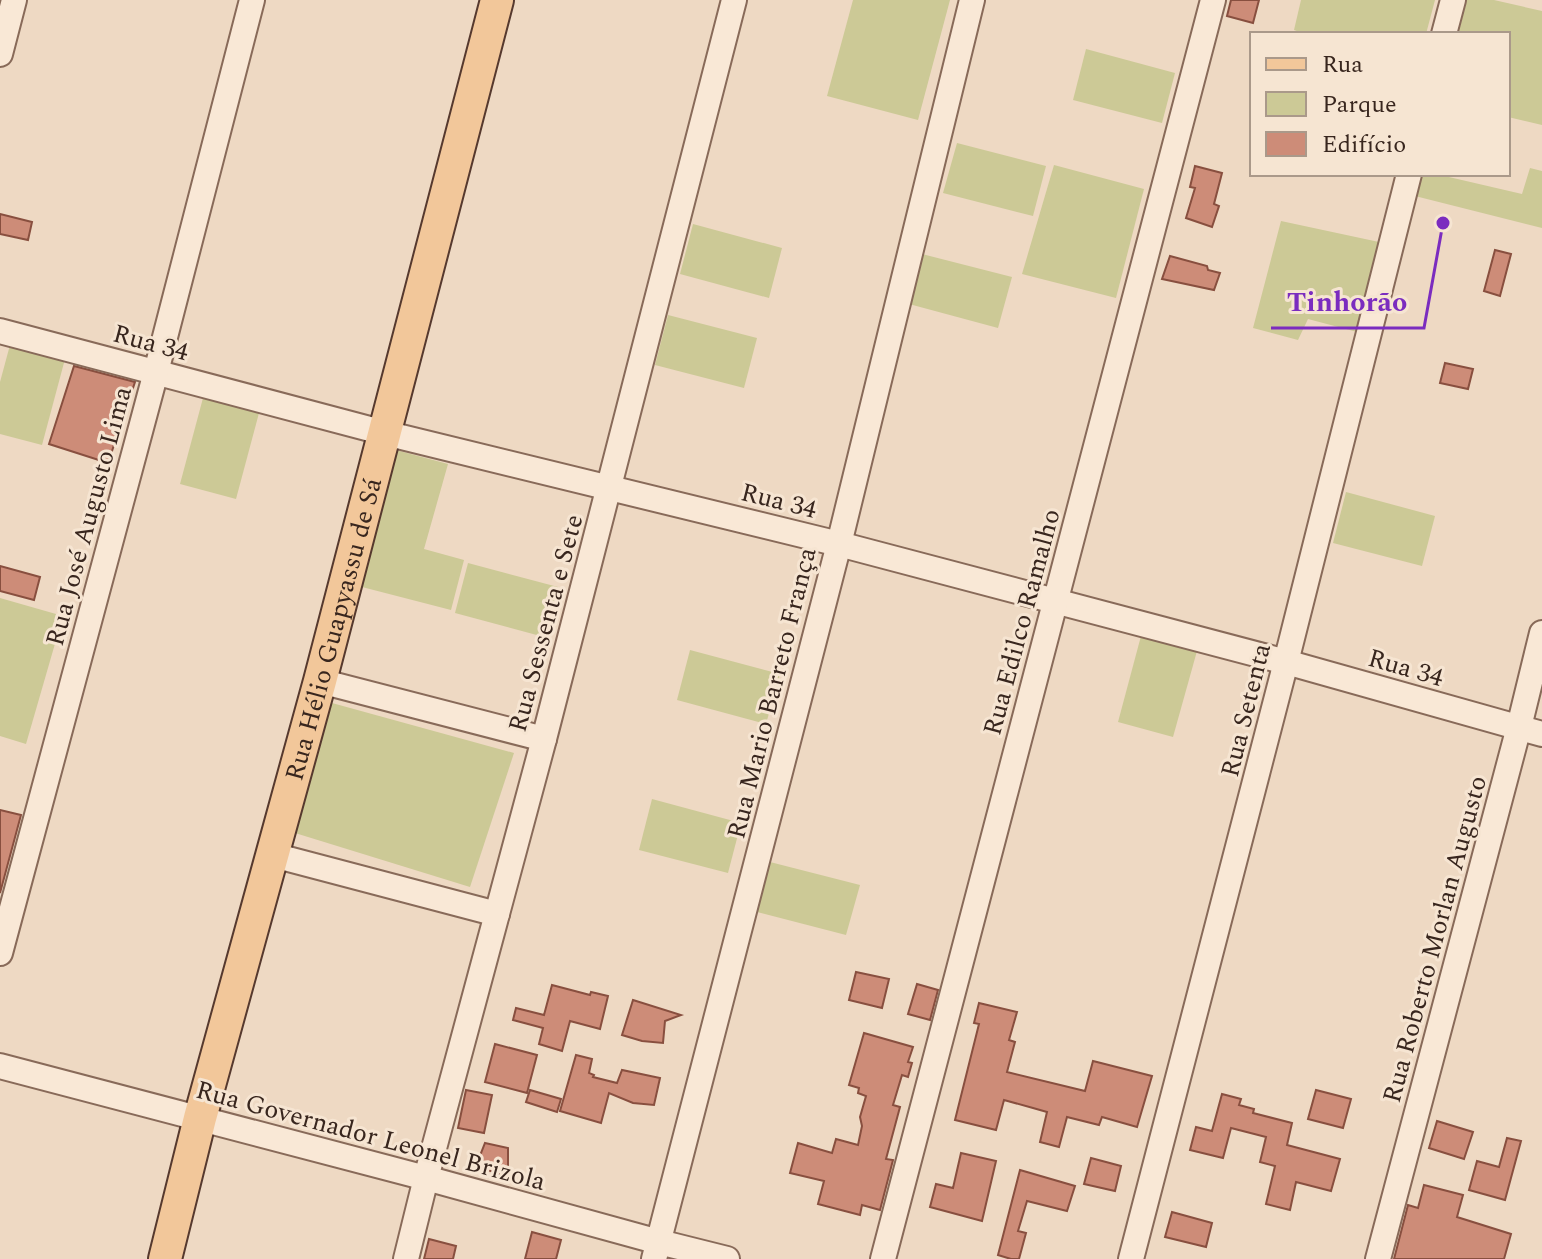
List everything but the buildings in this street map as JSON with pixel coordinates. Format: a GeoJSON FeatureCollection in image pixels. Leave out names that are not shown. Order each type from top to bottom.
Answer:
{"type":"FeatureCollection","features":[{"type":"Feature","properties":{"kind":"main road","name":"Rua Hélio Guapyassu de Sá"},"geometry":{"type":"LineString","coordinates":[[165,1259],[200,1118],[320,681],[497,0]]}},
{"type":"Feature","properties":{"kind":"street"},"geometry":{"type":"LineString","coordinates":[[0,54],[14,0]]}},
{"type":"Feature","properties":{"kind":"street","name":"Rua José Augusto Lima"},"geometry":{"type":"LineString","coordinates":[[0,953],[252,0]]}},
{"type":"Feature","properties":{"kind":"street","name":"Rua Sessenta e Sete"},"geometry":{"type":"LineString","coordinates":[[406,1259],[544,739],[734,0]]}},
{"type":"Feature","properties":{"kind":"street","name":"Rua Mario Barreto França"},"geometry":{"type":"LineString","coordinates":[[657,1251],[839,544],[972,0]]}},
{"type":"Feature","properties":{"kind":"street","name":"Rua Edilco Ramalho"},"geometry":{"type":"LineString","coordinates":[[883,1259],[1213,0]]}},
{"type":"Feature","properties":{"kind":"street"},"geometry":{"type":"LineString","coordinates":[[1445,32],[1453,0]]}},
{"type":"Feature","properties":{"kind":"street","name":"Rua Setenta"},"geometry":{"type":"LineString","coordinates":[[1131,1259],[1408,176]]}},
{"type":"Feature","properties":{"kind":"street","name":"Rua 34"},"geometry":{"type":"LineString","coordinates":[[0,331],[385,433],[839,544],[1530,730]]}},
{"type":"Feature","properties":{"kind":"street","name":"Rua Roberto Morlan Augusto"},"geometry":{"type":"LineString","coordinates":[[1378,1259],[1530,730],[1542,633]]}},
{"type":"Feature","properties":{"kind":"street"},"geometry":{"type":"LineString","coordinates":[[320,681],[544,739]]}},
{"type":"Feature","properties":{"kind":"street"},"geometry":{"type":"LineString","coordinates":[[273,855],[497,914]]}},
{"type":"Feature","properties":{"kind":"street","name":"Rua Governador Leonel Brizola"},"geometry":{"type":"LineString","coordinates":[[0,1066],[426,1178],[657,1251],[727,1259]]}},
{"type":"Feature","properties":{"kind":"green space"},"geometry":{"type":"Polygon","coordinates":[[[853,0],[950,0],[918,120],[827,96],[853,0]]]}},
{"type":"Feature","properties":{"kind":"green space"},"geometry":{"type":"Polygon","coordinates":[[[1301,0],[1435,0],[1427,32],[1294,30],[1301,0]]]}},
{"type":"Feature","properties":{"kind":"green space"},"geometry":{"type":"Polygon","coordinates":[[[1467,0],[1494,0],[1542,11],[1542,125],[1510,117],[1510,32],[1459,32],[1467,0]]]}},
{"type":"Feature","properties":{"kind":"green space"},"geometry":{"type":"Polygon","coordinates":[[[1086,49],[1175,73],[1162,123],[1073,100],[1086,49]]]}},
{"type":"Feature","properties":{"kind":"green space"},"geometry":{"type":"Polygon","coordinates":[[[957,143],[1046,166],[1033,216],[943,193],[957,143]]]}},
{"type":"Feature","properties":{"kind":"green space"},"geometry":{"type":"Polygon","coordinates":[[[1054,165],[1144,189],[1116,298],[1022,274],[1054,165]]]}},
{"type":"Feature","properties":{"kind":"green space"},"geometry":{"type":"Polygon","coordinates":[[[1530,168],[1542,171],[1542,228],[1411,195],[1416,176],[1445,176],[1522,194],[1530,168]]]}},
{"type":"Feature","properties":{"kind":"green space"},"geometry":{"type":"Polygon","coordinates":[[[1281,221],[1379,242],[1361,333],[1308,319],[1298,340],[1253,328],[1281,221]]]}},
{"type":"Feature","properties":{"kind":"green space"},"geometry":{"type":"Polygon","coordinates":[[[693,224],[782,248],[769,298],[680,274],[693,224]]]}},
{"type":"Feature","properties":{"kind":"green space"},"geometry":{"type":"Polygon","coordinates":[[[922,254],[1012,277],[998,328],[909,304],[922,254]]]}},
{"type":"Feature","properties":{"kind":"green space"},"geometry":{"type":"Polygon","coordinates":[[[668,315],[757,338],[744,388],[655,365],[668,315]]]}},
{"type":"Feature","properties":{"kind":"green space"},"geometry":{"type":"Polygon","coordinates":[[[10,345],[65,359],[42,445],[0,434],[0,382],[10,345]]]}},
{"type":"Feature","properties":{"kind":"green space"},"geometry":{"type":"Polygon","coordinates":[[[203,398],[259,413],[236,499],[180,484],[203,398]]]}},
{"type":"Feature","properties":{"kind":"green space"},"geometry":{"type":"Polygon","coordinates":[[[392,449],[448,464],[424,549],[464,560],[451,610],[362,587],[375,537],[369,534],[392,449]]]}},
{"type":"Feature","properties":{"kind":"green space"},"geometry":{"type":"Polygon","coordinates":[[[1346,492],[1435,516],[1422,566],[1333,543],[1346,492]]]}},
{"type":"Feature","properties":{"kind":"green space"},"geometry":{"type":"Polygon","coordinates":[[[468,563],[558,587],[544,637],[455,613],[468,563]]]}},
{"type":"Feature","properties":{"kind":"green space"},"geometry":{"type":"Polygon","coordinates":[[[0,598],[63,616],[26,744],[0,736],[0,598]]]}},
{"type":"Feature","properties":{"kind":"green space"},"geometry":{"type":"Polygon","coordinates":[[[1141,636],[1197,651],[1173,737],[1118,722],[1141,636]]]}},
{"type":"Feature","properties":{"kind":"green space"},"geometry":{"type":"Polygon","coordinates":[[[690,650],[780,674],[766,724],[677,700],[690,650]]]}},
{"type":"Feature","properties":{"kind":"green space"},"geometry":{"type":"Polygon","coordinates":[[[332,703],[514,753],[470,887],[295,833],[332,703]]]}},
{"type":"Feature","properties":{"kind":"green space"},"geometry":{"type":"Polygon","coordinates":[[[652,799],[741,823],[728,873],[639,850],[652,799]]]}},
{"type":"Feature","properties":{"kind":"green space"},"geometry":{"type":"Polygon","coordinates":[[[770,862],[860,885],[846,935],[757,912],[770,862]]]}},
{"type":"Feature","properties":{"kind":"place","name":"Tinhorão"},"geometry":{"type":"Point","coordinates":[1443,223]}}]}
